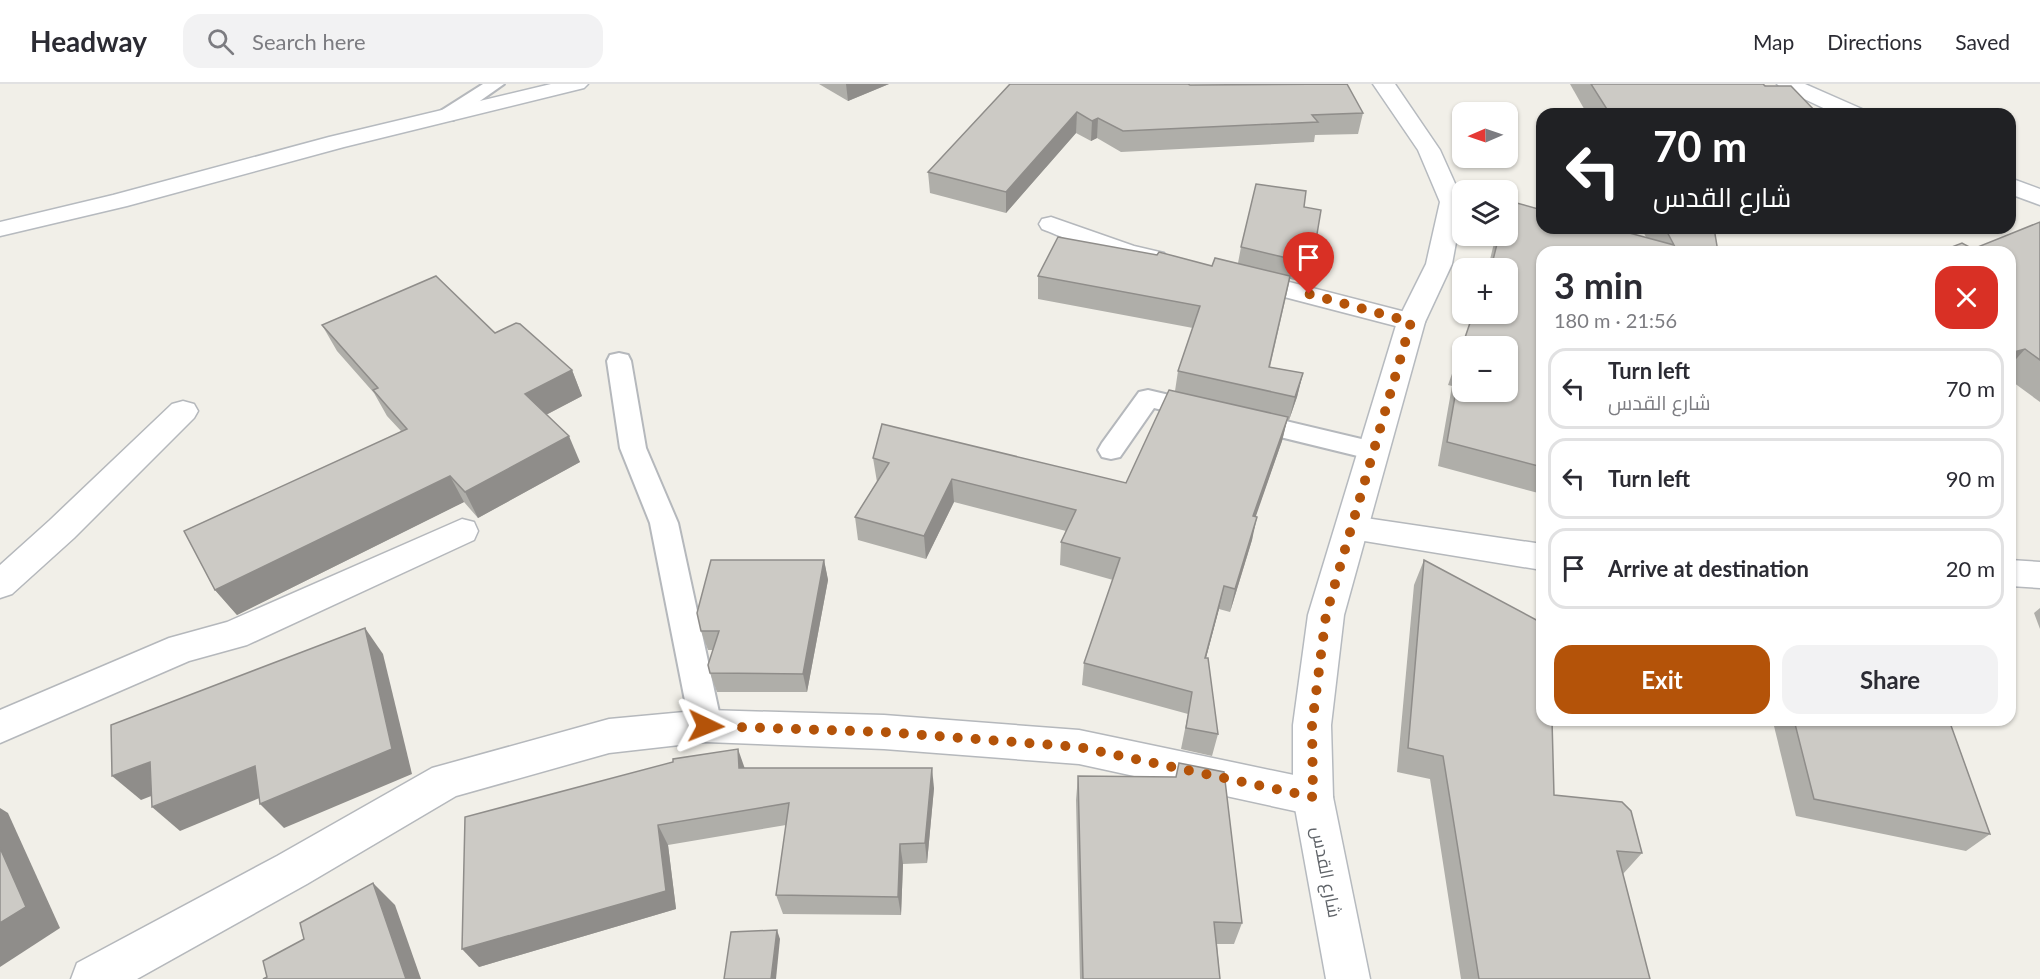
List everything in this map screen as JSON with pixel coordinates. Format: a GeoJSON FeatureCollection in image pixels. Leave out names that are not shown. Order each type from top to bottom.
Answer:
{"type":"FeatureCollection","features":[{"type":"Feature","properties":{"kind":"street"},"geometry":{"type":"LineString","coordinates":[[0,229],[118,201],[325,145],[577,84]]}},
{"type":"Feature","properties":{"kind":"street","name":"شارع القدس"},"geometry":{"type":"LineString","coordinates":[[1348,979],[1313,797],[1312,725],[1326,615],[1411,322],[1439,264],[1452,202],[1429,150],[1384,84]]}},
{"type":"Feature","properties":{"kind":"street"},"geometry":{"type":"LineString","coordinates":[[1788,84],[1841,108]]}},
{"type":"Feature","properties":{"kind":"street"},"geometry":{"type":"LineString","coordinates":[[2016,188],[2040,198]]}},
{"type":"Feature","properties":{"kind":"street"},"geometry":{"type":"LineString","coordinates":[[1051,224],[1127,252],[1176,262]]}},
{"type":"Feature","properties":{"kind":"street"},"geometry":{"type":"LineString","coordinates":[[1221,272],[1411,322]]}},
{"type":"Feature","properties":{"kind":"street"},"geometry":{"type":"LineString","coordinates":[[0,585],[62,529],[183,411]]}},
{"type":"Feature","properties":{"kind":"street"},"geometry":{"type":"LineString","coordinates":[[1352,528],[1536,556]]}},
{"type":"Feature","properties":{"kind":"street"},"geometry":{"type":"LineString","coordinates":[[0,727],[182,648],[234,635],[462,531]]}},
{"type":"Feature","properties":{"kind":"street"},"geometry":{"type":"LineString","coordinates":[[2016,573],[2040,575]]}},
{"type":"Feature","properties":{"kind":"street"},"geometry":{"type":"LineString","coordinates":[[93,979],[292,870],[446,781],[609,736],[706,726],[884,732],[1079,747],[1313,797]]}},
{"type":"Feature","properties":{"kind":"lane"},"geometry":{"type":"LineString","coordinates":[[446,116],[495,84]]}},
{"type":"Feature","properties":{"kind":"lane"},"geometry":{"type":"LineString","coordinates":[[619,361],[633,448],[664,523],[706,726]]}},
{"type":"Feature","properties":{"kind":"lane"},"geometry":{"type":"LineString","coordinates":[[1112,450],[1148,398],[1374,450]]}},
{"type":"Feature","properties":{"kind":"building"},"geometry":{"type":"Polygon","coordinates":[[[1010,84],[1347,84],[1363,113],[1312,115],[1318,122],[1123,131],[1098,118],[1092,121],[1077,112],[1006,192],[928,172],[1010,84]]]}},
{"type":"Feature","properties":{"kind":"building"},"geometry":{"type":"Polygon","coordinates":[[[1591,84],[1791,86],[1812,108],[1606,108],[1591,84]]]}},
{"type":"Feature","properties":{"kind":"building"},"geometry":{"type":"Polygon","coordinates":[[[1256,184],[1306,191],[1304,207],[1321,210],[1312,264],[1241,247],[1256,184]]]}},
{"type":"Feature","properties":{"kind":"building"},"geometry":{"type":"Polygon","coordinates":[[[1518,203],[1536,208],[1536,234],[1633,234],[1674,245],[1668,234],[1715,234],[1717,246],[1536,246],[1536,465],[1447,442],[1454,402],[1518,402],[1518,336],[1465,336],[1470,324],[1518,324],[1518,258],[1494,258],[1496,246],[1518,246],[1518,203]]]}},
{"type":"Feature","properties":{"kind":"building"},"geometry":{"type":"Polygon","coordinates":[[[2040,222],[2040,360],[2025,349],[2016,351],[2016,246],[1980,246],[2010,234],[2016,234],[2016,232],[2040,222]]]}},
{"type":"Feature","properties":{"kind":"building"},"geometry":{"type":"Polygon","coordinates":[[[1058,237],[1157,255],[1159,252],[1212,266],[1215,258],[1290,276],[1269,367],[1303,373],[1295,397],[1178,371],[1200,306],[1038,276],[1058,237]]]}},
{"type":"Feature","properties":{"kind":"building"},"geometry":{"type":"Polygon","coordinates":[[[436,276],[495,333],[516,323],[520,324],[572,370],[525,394],[569,436],[465,492],[450,476],[215,590],[184,531],[407,429],[373,390],[378,388],[322,325],[436,276]]]}},
{"type":"Feature","properties":{"kind":"building"},"geometry":{"type":"Polygon","coordinates":[[[1169,390],[1288,417],[1253,516],[1257,517],[1235,589],[1224,586],[1205,658],[1208,658],[1218,734],[1186,728],[1192,692],[1084,663],[1120,558],[1061,542],[1076,510],[952,479],[924,536],[855,517],[889,463],[873,458],[882,424],[1126,483],[1169,390]]]}},
{"type":"Feature","properties":{"kind":"building"},"geometry":{"type":"Polygon","coordinates":[[[711,560],[824,560],[803,674],[710,673],[708,665],[719,631],[701,631],[697,613],[711,560]]]}},
{"type":"Feature","properties":{"kind":"building"},"geometry":{"type":"Polygon","coordinates":[[[1424,560],[1536,620],[1536,726],[1552,726],[1554,795],[1622,802],[1631,811],[1642,853],[1617,851],[1650,979],[1479,979],[1443,756],[1408,748],[1424,560]]]}},
{"type":"Feature","properties":{"kind":"building"},"geometry":{"type":"Polygon","coordinates":[[[365,628],[392,749],[260,804],[255,766],[152,807],[150,762],[112,776],[111,725],[365,628]]]}},
{"type":"Feature","properties":{"kind":"building"},"geometry":{"type":"Polygon","coordinates":[[[1796,726],[1951,726],[1990,834],[1814,799],[1796,726]]]}},
{"type":"Feature","properties":{"kind":"building"},"geometry":{"type":"Polygon","coordinates":[[[738,749],[739,768],[932,768],[925,843],[900,844],[898,897],[776,895],[789,803],[658,825],[666,891],[462,949],[465,817],[673,762],[673,759],[738,749]]]}},
{"type":"Feature","properties":{"kind":"building"},"geometry":{"type":"Polygon","coordinates":[[[1179,763],[1224,772],[1242,923],[1214,922],[1220,979],[1083,979],[1078,776],[1176,777],[1179,763]]]}},
{"type":"Feature","properties":{"kind":"building"},"geometry":{"type":"Polygon","coordinates":[[[0,848],[26,907],[0,923],[0,848]]]}},
{"type":"Feature","properties":{"kind":"building"},"geometry":{"type":"Polygon","coordinates":[[[373,883],[406,979],[263,979],[267,977],[263,961],[304,939],[300,923],[373,883]]]}},
{"type":"Feature","properties":{"kind":"building"},"geometry":{"type":"Polygon","coordinates":[[[777,930],[771,979],[724,979],[731,932],[777,930]]]}},
{"type":"Feature","properties":{"kind":"route"},"geometry":{"type":"LineString","coordinates":[[706,726],[884,732],[1079,747],[1313,797],[1312,725],[1326,615],[1411,322],[1309,294]]}}]}
